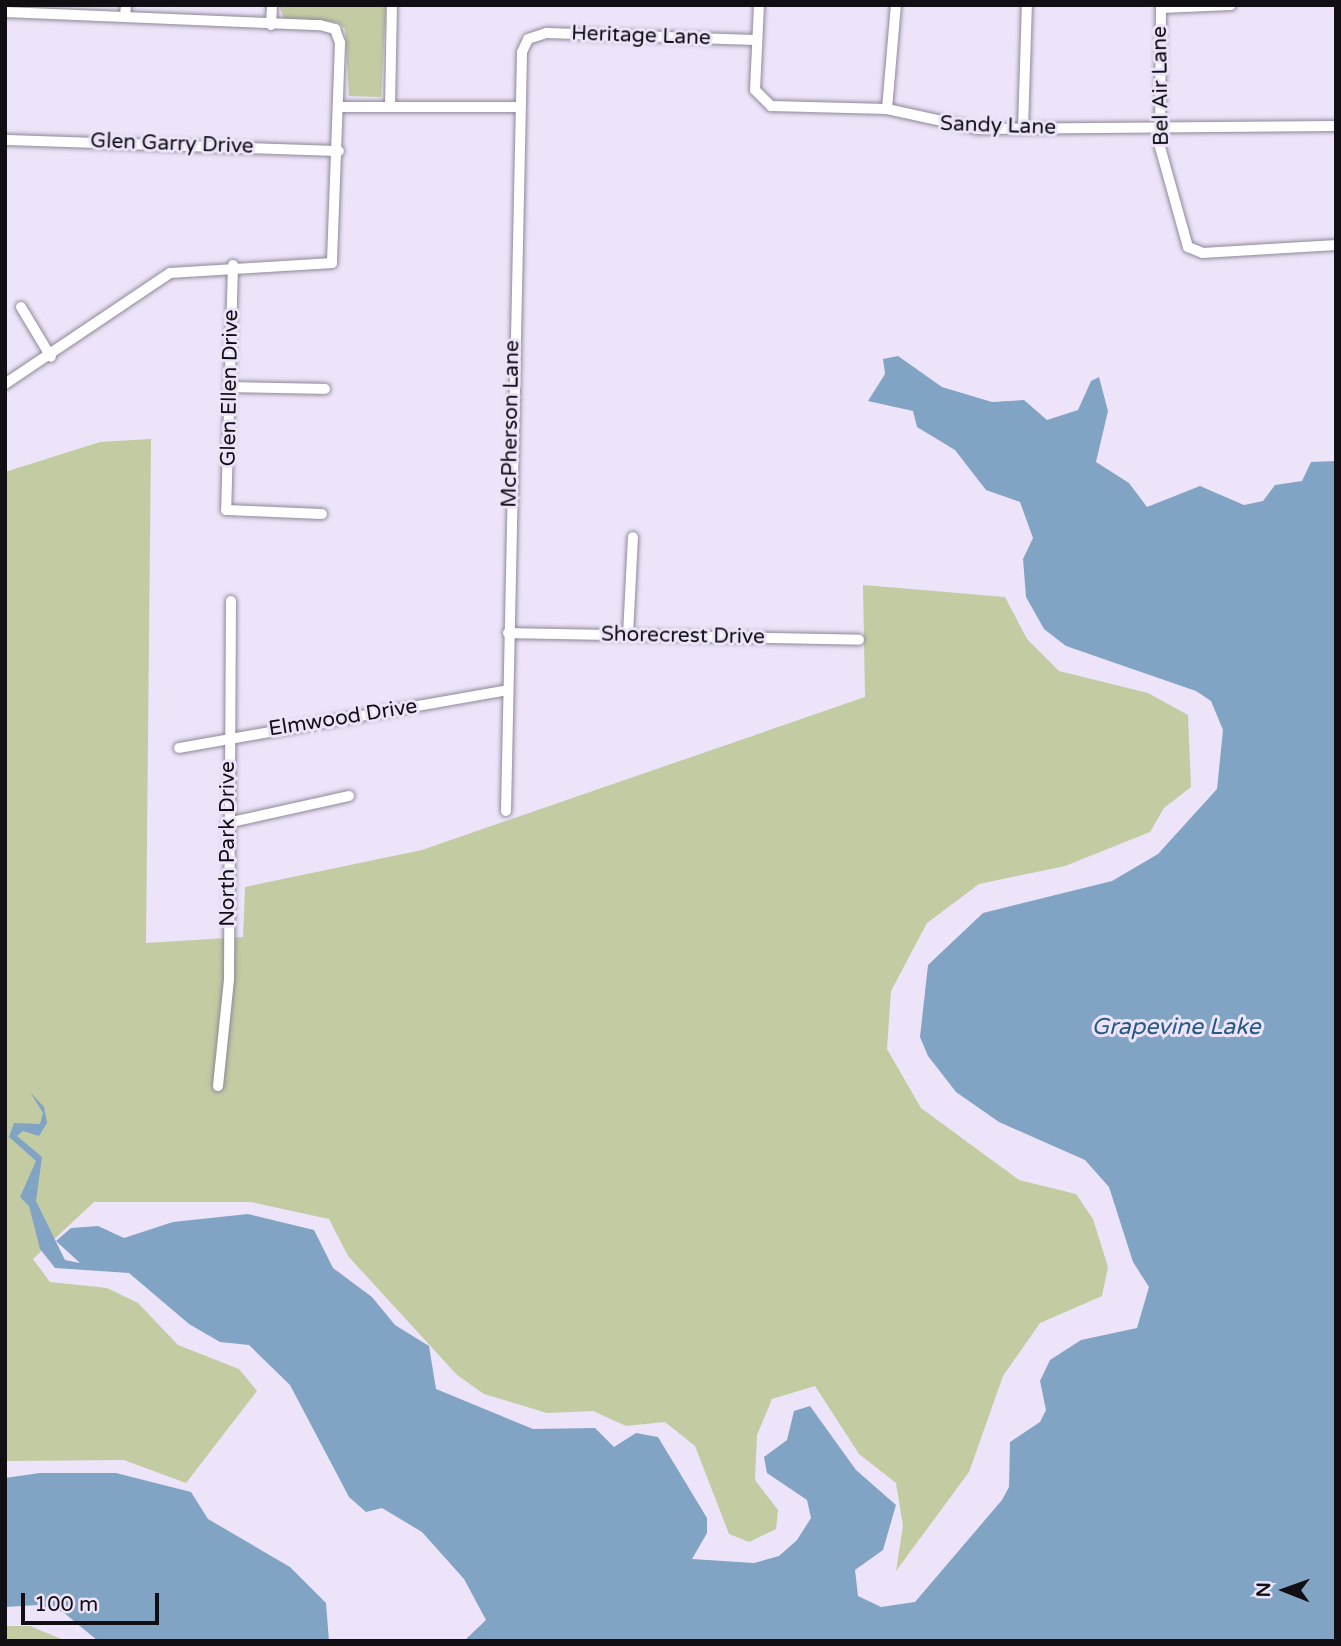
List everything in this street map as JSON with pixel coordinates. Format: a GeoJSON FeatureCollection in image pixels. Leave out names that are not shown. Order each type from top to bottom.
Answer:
{"type":"FeatureCollection","features":[{"type":"Feature","properties":{"kind":"street"},"geometry":{"type":"LineString","coordinates":[[271,25],[272,5]]}},
{"type":"Feature","properties":{"kind":"street"},"geometry":{"type":"LineString","coordinates":[[390,107],[392,5]]}},
{"type":"Feature","properties":{"kind":"street","name":"Sandy Lane"},"geometry":{"type":"LineString","coordinates":[[759,5],[755,40],[755,90],[771,106],[887,109],[952,127],[1159,129],[1336,126]]}},
{"type":"Feature","properties":{"kind":"street"},"geometry":{"type":"LineString","coordinates":[[887,109],[896,5]]}},
{"type":"Feature","properties":{"kind":"street"},"geometry":{"type":"LineString","coordinates":[[1023,129],[1027,5]]}},
{"type":"Feature","properties":{"kind":"street"},"geometry":{"type":"LineString","coordinates":[[1161,7],[1231,5]]}},
{"type":"Feature","properties":{"kind":"street","name":"Bel Air Lane"},"geometry":{"type":"LineString","coordinates":[[1161,7],[1159,129],[1188,247],[1203,253],[1336,245]]}},
{"type":"Feature","properties":{"kind":"street"},"geometry":{"type":"LineString","coordinates":[[5,12],[126,10],[335,29],[340,107],[332,263],[233,265],[170,273],[51,357],[5,384]]}},
{"type":"Feature","properties":{"kind":"street","name":"Heritage Lane"},"geometry":{"type":"LineString","coordinates":[[528,39],[547,33],[755,40]]}},
{"type":"Feature","properties":{"kind":"street","name":"McPherson Lane"},"geometry":{"type":"LineString","coordinates":[[506,811],[518,107],[528,39]]}},
{"type":"Feature","properties":{"kind":"street"},"geometry":{"type":"LineString","coordinates":[[340,107],[518,107]]}},
{"type":"Feature","properties":{"kind":"street","name":"Glen Garry Drive"},"geometry":{"type":"LineString","coordinates":[[5,140],[339,151]]}},
{"type":"Feature","properties":{"kind":"street","name":"Glen Ellen Drive"},"geometry":{"type":"LineString","coordinates":[[233,265],[226,510],[322,514]]}},
{"type":"Feature","properties":{"kind":"street"},"geometry":{"type":"LineString","coordinates":[[21,307],[51,357]]}},
{"type":"Feature","properties":{"kind":"street"},"geometry":{"type":"LineString","coordinates":[[231,387],[325,389]]}},
{"type":"Feature","properties":{"kind":"street"},"geometry":{"type":"LineString","coordinates":[[628,635],[633,537]]}},
{"type":"Feature","properties":{"kind":"street","name":"North Park Drive"},"geometry":{"type":"LineString","coordinates":[[218,1086],[229,979],[227,823],[231,601]]}},
{"type":"Feature","properties":{"kind":"street","name":"Shorecrest Drive"},"geometry":{"type":"LineString","coordinates":[[508,633],[859,640]]}},
{"type":"Feature","properties":{"kind":"street","name":"Elmwood Drive"},"geometry":{"type":"LineString","coordinates":[[179,748],[229,737],[507,690]]}},
{"type":"Feature","properties":{"kind":"street"},"geometry":{"type":"LineString","coordinates":[[227,823],[349,796]]}},
{"type":"Feature","properties":{"kind":"green space"},"geometry":{"type":"Polygon","coordinates":[[[279,5],[386,5],[381,97],[349,96],[345,29],[337,22],[284,19],[279,5]]]}},
{"type":"Feature","properties":{"kind":"green space"},"geometry":{"type":"Polygon","coordinates":[[[151,439],[146,943],[243,937],[245,887],[422,850],[865,697],[863,585],[1005,597],[1027,639],[1059,671],[1148,693],[1188,715],[1191,787],[1164,808],[1150,832],[1065,866],[979,884],[927,923],[891,991],[887,1049],[921,1108],[1019,1180],[1076,1194],[1093,1219],[1108,1267],[1102,1296],[1040,1323],[1003,1376],[969,1472],[896,1571],[903,1526],[896,1483],[859,1454],[815,1386],[772,1399],[757,1435],[755,1480],[778,1510],[776,1529],[749,1542],[729,1534],[695,1446],[665,1422],[626,1426],[593,1411],[547,1413],[484,1394],[457,1375],[348,1256],[329,1219],[251,1202],[94,1202],[33,1259],[50,1282],[107,1288],[138,1303],[178,1345],[239,1369],[257,1391],[186,1483],[124,1460],[5,1461],[5,472],[100,442],[151,439]]]}},
{"type":"Feature","properties":{"kind":"green space"},"geometry":{"type":"Polygon","coordinates":[[[5,1626],[30,1626],[66,1641],[5,1641],[5,1626]]]}},
{"type":"Feature","properties":{"kind":"water","name":"Grapevine Lake"},"geometry":{"type":"Polygon","coordinates":[[[898,356],[942,387],[992,402],[1024,400],[1047,420],[1078,410],[1091,381],[1099,377],[1108,411],[1096,462],[1129,483],[1147,507],[1200,486],[1244,505],[1263,501],[1275,485],[1302,481],[1311,462],[1336,461],[1336,1641],[464,1641],[486,1620],[464,1579],[422,1532],[382,1508],[366,1512],[349,1497],[290,1385],[249,1345],[220,1342],[189,1324],[129,1273],[55,1268],[40,1249],[29,1206],[20,1197],[36,1161],[9,1137],[14,1123],[40,1124],[43,1113],[30,1092],[44,1107],[47,1123],[39,1136],[23,1131],[17,1136],[42,1157],[36,1201],[65,1260],[80,1263],[56,1241],[71,1228],[98,1226],[124,1238],[173,1222],[248,1214],[314,1230],[333,1268],[372,1297],[395,1325],[429,1346],[436,1389],[533,1429],[595,1428],[614,1447],[636,1433],[658,1437],[707,1518],[707,1533],[692,1559],[754,1563],[779,1556],[797,1540],[811,1518],[807,1500],[767,1473],[764,1457],[787,1440],[794,1411],[810,1406],[856,1470],[896,1505],[883,1550],[855,1570],[858,1596],[881,1607],[915,1602],[1002,1500],[1009,1487],[1010,1442],[1040,1422],[1046,1410],[1040,1381],[1050,1360],[1081,1340],[1137,1328],[1149,1287],[1133,1262],[1109,1187],[1085,1160],[999,1122],[956,1092],[928,1056],[920,1037],[928,965],[983,913],[1112,881],[1158,854],[1217,789],[1223,730],[1211,701],[1196,691],[1066,646],[1044,629],[1026,597],[1023,559],[1033,538],[1020,502],[986,490],[955,450],[917,427],[913,411],[868,401],[885,374],[883,359],[898,356]]]}},
{"type":"Feature","properties":{"kind":"water"},"geometry":{"type":"Polygon","coordinates":[[[40,1473],[116,1473],[191,1492],[208,1519],[290,1567],[326,1603],[329,1641],[98,1641],[63,1612],[38,1605],[5,1607],[5,1478],[40,1473]]]}}]}
